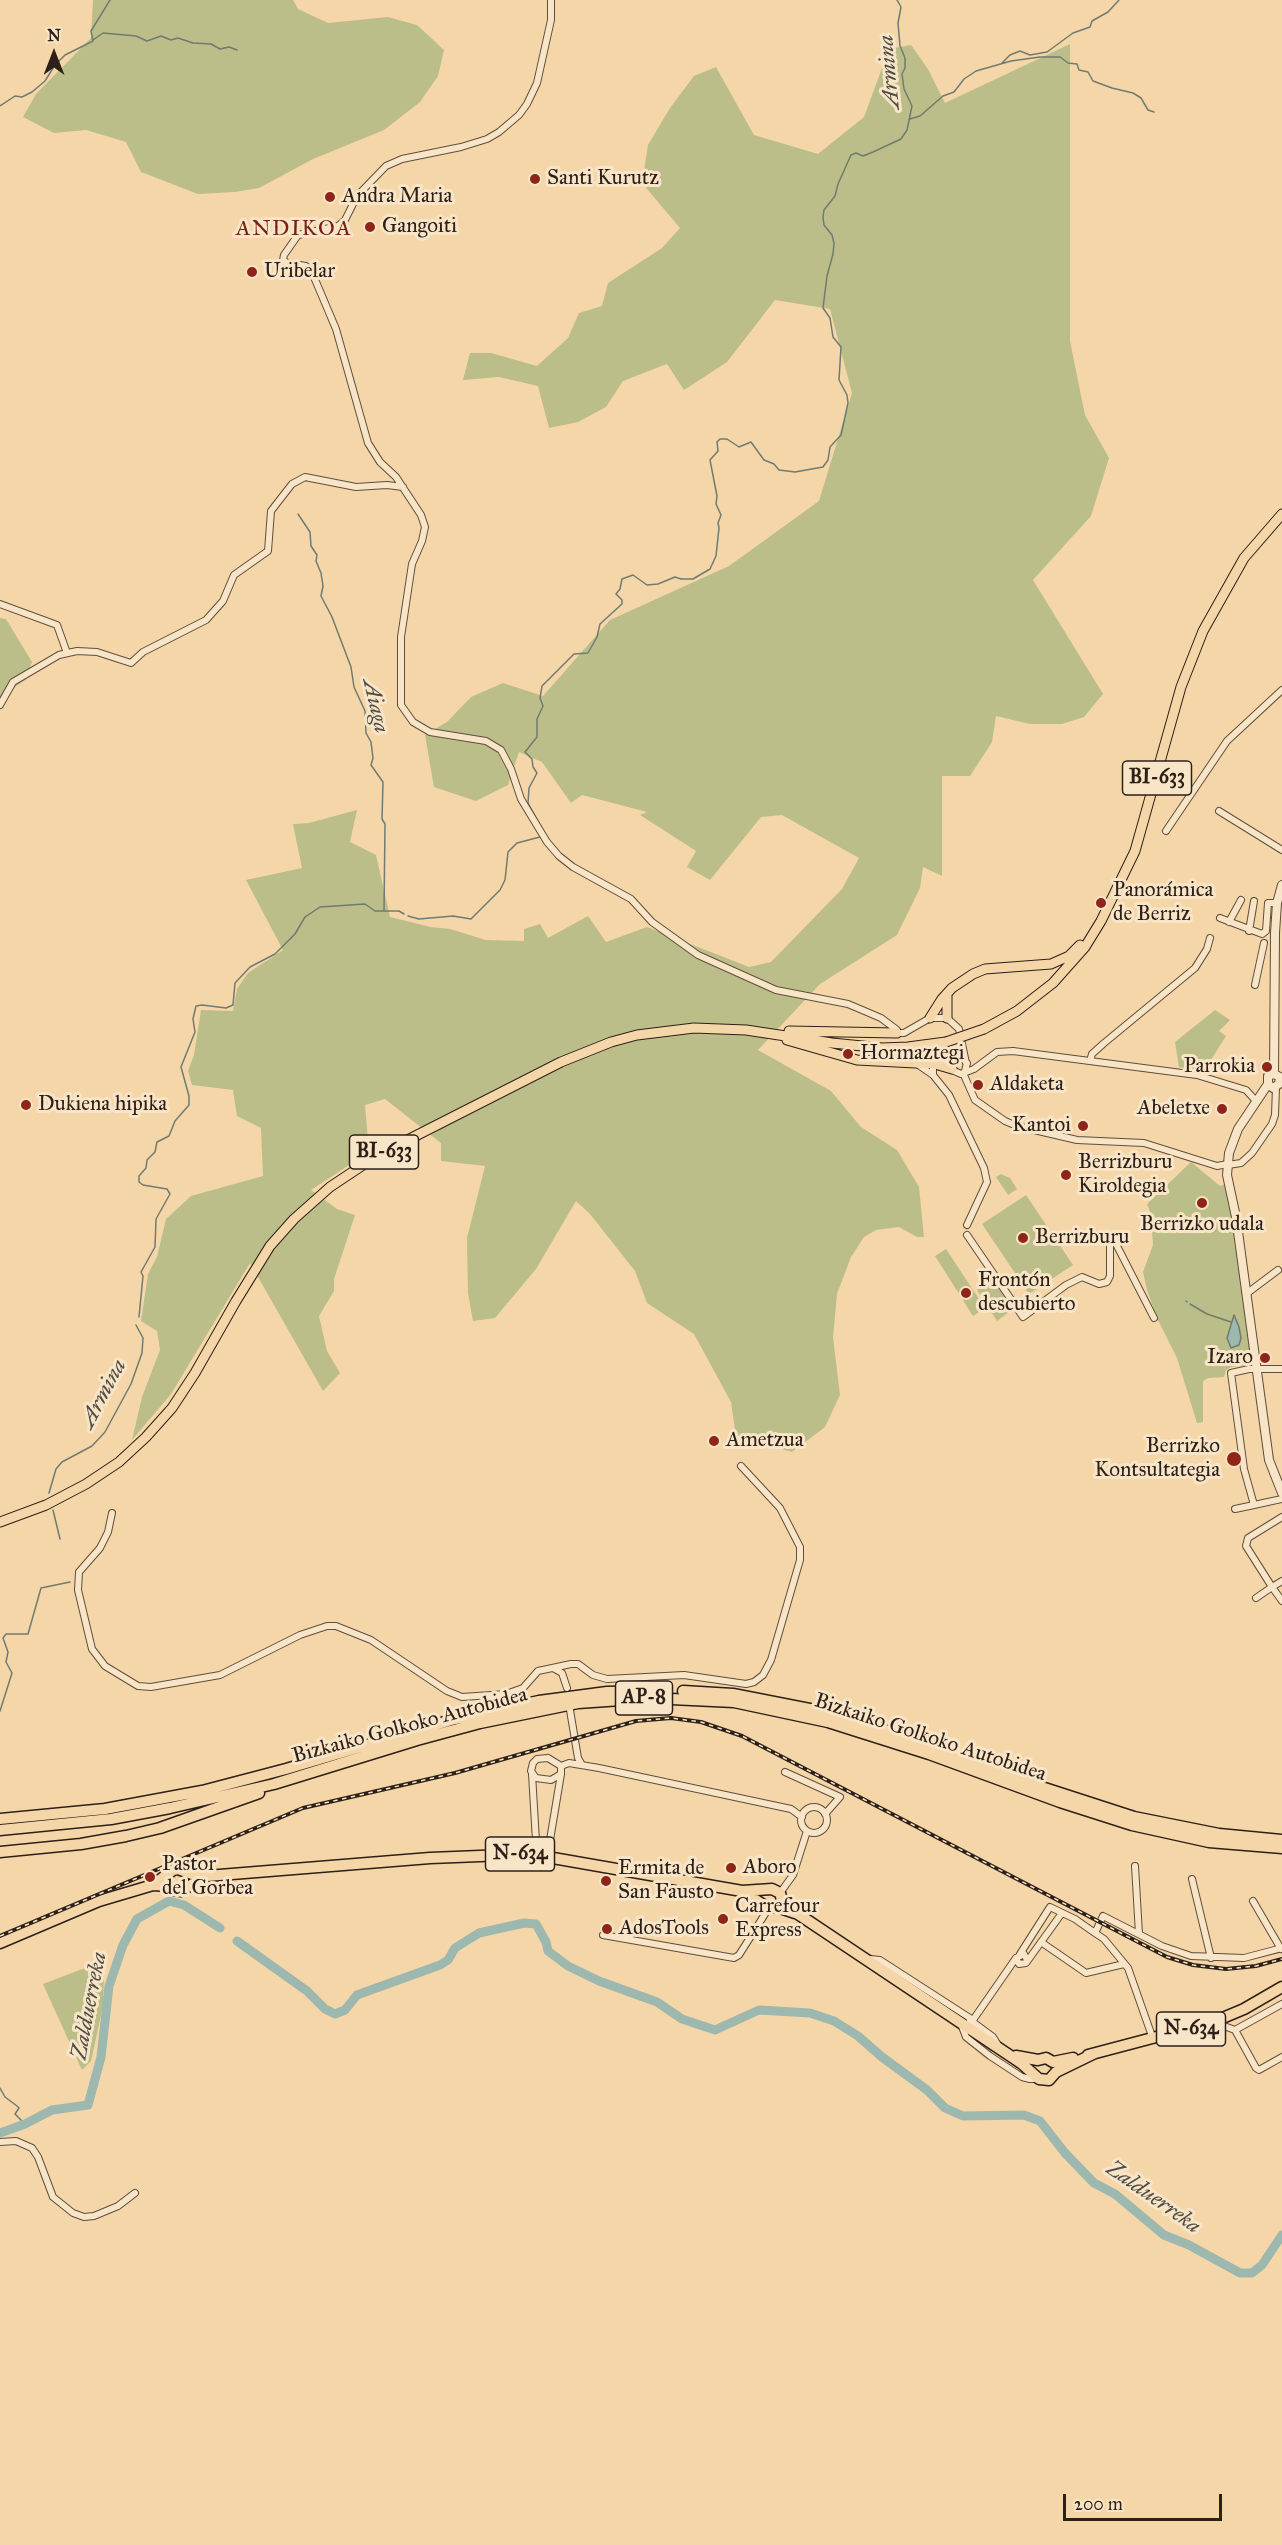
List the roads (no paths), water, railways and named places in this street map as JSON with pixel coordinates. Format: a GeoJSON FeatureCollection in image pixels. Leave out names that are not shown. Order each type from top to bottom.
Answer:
{"type":"FeatureCollection","features":[{"type":"Feature","properties":{"kind":"highway","name":"Bizkaiko Golkoko Autobidea"},"geometry":{"type":"LineString","coordinates":[[0,1819],[105,1809],[202,1791],[286,1769],[455,1719],[539,1701],[607,1692],[684,1691],[744,1696],[876,1726],[1029,1783],[1134,1817],[1219,1834],[1282,1840]]}},
{"type":"Feature","properties":{"kind":"highway","name":"Bizkaiko Golkoko Autobidea"},"geometry":{"type":"LineString","coordinates":[[0,1830],[111,1819],[170,1808],[332,1767],[480,1723],[578,1703],[650,1698],[734,1702],[818,1719],[867,1733],[1094,1814],[1132,1825],[1209,1842],[1282,1848]]}},
{"type":"Feature","properties":{"kind":"highway"},"geometry":{"type":"LineString","coordinates":[[0,1851],[81,1844],[160,1828],[332,1767]]}},
{"type":"Feature","properties":{"kind":"highway"},"geometry":{"type":"LineString","coordinates":[[0,1812],[59,1814]]}},
{"type":"Feature","properties":{"kind":"highway","name":"N-634"},"geometry":{"type":"LineString","coordinates":[[0,1943],[99,1901],[169,1881],[178,1869],[207,1876],[466,1856],[530,1854],[742,1891],[765,1891],[772,1888],[779,1900],[798,1914],[1004,2052],[1034,2075],[1046,2081],[1052,2078],[1054,2067]]}},
{"type":"Feature","properties":{"kind":"highway"},"geometry":{"type":"LineString","coordinates":[[187,1872],[190,1879],[188,1887]]}},
{"type":"Feature","properties":{"kind":"highway","name":"N-634"},"geometry":{"type":"LineString","coordinates":[[169,1881],[178,1891],[207,1876]]}},
{"type":"Feature","properties":{"kind":"highway","name":"N-634"},"geometry":{"type":"LineString","coordinates":[[742,1891],[764,1909],[779,1900]]}},
{"type":"Feature","properties":{"kind":"highway"},"geometry":{"type":"LineString","coordinates":[[764,1909],[762,1895],[765,1891]]}},
{"type":"Feature","properties":{"kind":"highway","name":"N-634"},"geometry":{"type":"LineString","coordinates":[[1054,2067],[1093,2054],[1188,2030],[1244,2009],[1282,1987]]}},
{"type":"Feature","properties":{"kind":"highway","name":"N-634"},"geometry":{"type":"LineString","coordinates":[[1004,2052],[1038,2060],[1046,2058],[1054,2067]]}},
{"type":"Feature","properties":{"kind":"highway"},"geometry":{"type":"LineString","coordinates":[[1034,2075],[1034,2067],[1038,2060]]}},
{"type":"Feature","properties":{"kind":"main road","name":"BI-633"},"geometry":{"type":"LineString","coordinates":[[0,1522],[46,1505],[86,1484],[119,1462],[146,1437],[172,1408],[195,1373],[270,1246],[310,1204],[350,1172],[378,1155],[551,1067],[611,1042],[675,1029],[723,1028],[882,1048],[946,1042],[984,1029],[1017,1011],[1053,983],[1085,947],[1101,921],[1135,851],[1172,719],[1194,651],[1232,577],[1259,538],[1282,514]]}},
{"type":"Feature","properties":{"kind":"main road"},"geometry":{"type":"LineString","coordinates":[[930,1018],[942,999],[958,982],[980,971],[1019,968],[1060,961],[1076,949],[1092,928],[1101,921]]}},
{"type":"Feature","properties":{"kind":"main road"},"geometry":{"type":"LineString","coordinates":[[947,996],[947,1018]]}},
{"type":"Feature","properties":{"kind":"main road"},"geometry":{"type":"LineString","coordinates":[[754,1031],[897,1033]]}},
{"type":"Feature","properties":{"kind":"main road"},"geometry":{"type":"LineString","coordinates":[[774,1034],[798,1044],[857,1060],[953,1065]]}},
{"type":"Feature","properties":{"kind":"street"},"geometry":{"type":"LineString","coordinates":[[551,0],[551,20],[537,82],[527,104],[514,119],[499,132],[480,141],[402,159],[386,166],[357,196],[345,220],[338,226],[298,235],[287,247],[284,255],[287,263],[306,266],[311,270],[336,330],[368,443],[380,462],[391,471],[403,488],[421,515],[425,527],[422,541],[412,564],[401,637],[400,692],[401,705],[406,714],[430,732],[486,741],[501,750],[511,769],[521,798],[547,842],[560,856],[573,867],[631,899],[652,922],[698,955],[776,990],[848,1004],[881,1018],[897,1030],[897,1033],[904,1033],[930,1018],[947,1018],[959,1029],[968,1088],[975,1100],[1005,1121],[1017,1126],[1077,1140],[1144,1143],[1216,1166],[1241,1163],[1252,1153],[1272,1124],[1275,1115],[1278,1081],[1279,917],[1277,903],[1282,885]]}},
{"type":"Feature","properties":{"kind":"street"},"geometry":{"type":"LineString","coordinates":[[0,705],[13,682],[67,653],[97,652],[130,663],[143,652],[206,620],[223,601],[234,575],[268,551],[271,512],[292,484],[305,477],[356,488],[387,485],[403,488]]}},
{"type":"Feature","properties":{"kind":"street"},"geometry":{"type":"LineString","coordinates":[[0,604],[57,625],[67,653]]}},
{"type":"Feature","properties":{"kind":"street"},"geometry":{"type":"LineString","coordinates":[[1166,831],[1227,741],[1282,690]]}},
{"type":"Feature","properties":{"kind":"street"},"geometry":{"type":"LineString","coordinates":[[1219,811],[1282,850]]}},
{"type":"Feature","properties":{"kind":"street"},"geometry":{"type":"LineString","coordinates":[[1228,922],[1241,900]]}},
{"type":"Feature","properties":{"kind":"street"},"geometry":{"type":"LineString","coordinates":[[1249,931],[1254,901]]}},
{"type":"Feature","properties":{"kind":"street"},"geometry":{"type":"LineString","coordinates":[[1220,918],[1249,931],[1262,934],[1265,933],[1268,903],[1277,903]]}},
{"type":"Feature","properties":{"kind":"street"},"geometry":{"type":"LineString","coordinates":[[1090,1061],[1092,1054],[1103,1044],[1196,968],[1207,949],[1210,938]]}},
{"type":"Feature","properties":{"kind":"street"},"geometry":{"type":"LineString","coordinates":[[1255,985],[1264,943]]}},
{"type":"Feature","properties":{"kind":"street"},"geometry":{"type":"LineString","coordinates":[[962,1045],[953,1065],[957,1074],[1003,1051],[1197,1075],[1261,1093]]}},
{"type":"Feature","properties":{"kind":"street"},"geometry":{"type":"LineString","coordinates":[[936,1077],[961,1058],[966,1063]]}},
{"type":"Feature","properties":{"kind":"street"},"geometry":{"type":"LineString","coordinates":[[916,1064],[936,1077],[949,1095],[986,1176],[986,1186],[967,1225]]}},
{"type":"Feature","properties":{"kind":"street"},"geometry":{"type":"LineString","coordinates":[[935,1064],[936,1077]]}},
{"type":"Feature","properties":{"kind":"street"},"geometry":{"type":"LineString","coordinates":[[1278,1081],[1261,1093],[1238,1129],[1232,1143],[1228,1165],[1269,1460],[1282,1493]]}},
{"type":"Feature","properties":{"kind":"street"},"geometry":{"type":"LineString","coordinates":[[1246,1090],[1256,1101]]}},
{"type":"Feature","properties":{"kind":"street"},"geometry":{"type":"LineString","coordinates":[[1216,1166],[1229,1183]]}},
{"type":"Feature","properties":{"kind":"street"},"geometry":{"type":"LineString","coordinates":[[967,1235],[1023,1317],[1066,1285],[1082,1277],[1099,1284],[1107,1282],[1110,1276],[1110,1246],[1111,1242],[1115,1242],[1154,1318]]}},
{"type":"Feature","properties":{"kind":"street"},"geometry":{"type":"LineString","coordinates":[[1246,1294],[1278,1270]]}},
{"type":"Feature","properties":{"kind":"street"},"geometry":{"type":"LineString","coordinates":[[1254,1505],[1244,1469],[1231,1373],[1256,1369],[1282,1369]]}},
{"type":"Feature","properties":{"kind":"street"},"geometry":{"type":"LineString","coordinates":[[112,1513],[108,1532],[100,1548],[79,1572],[78,1590],[92,1649],[105,1666],[138,1686],[151,1687],[220,1675],[300,1635],[327,1626],[336,1626],[370,1640],[447,1691],[462,1697],[487,1697],[512,1692],[523,1688],[538,1671],[571,1664],[578,1664],[593,1675],[607,1679],[684,1675],[746,1684],[754,1682],[763,1675],[771,1660],[800,1560],[800,1546],[780,1508],[741,1466]]}},
{"type":"Feature","properties":{"kind":"street"},"geometry":{"type":"LineString","coordinates":[[1235,1509],[1282,1499]]}},
{"type":"Feature","properties":{"kind":"street"},"geometry":{"type":"LineString","coordinates":[[1282,1517],[1248,1538],[1245,1546],[1282,1601]]}},
{"type":"Feature","properties":{"kind":"street"},"geometry":{"type":"LineString","coordinates":[[1256,1598],[1282,1581]]}},
{"type":"Feature","properties":{"kind":"street"},"geometry":{"type":"LineString","coordinates":[[562,1673],[571,1664]]}},
{"type":"Feature","properties":{"kind":"street"},"geometry":{"type":"LineString","coordinates":[[552,1668],[562,1673],[567,1688]]}},
{"type":"Feature","properties":{"kind":"street"},"geometry":{"type":"LineString","coordinates":[[570,1710],[578,1758],[582,1766]]}},
{"type":"Feature","properties":{"kind":"street"},"geometry":{"type":"LineString","coordinates":[[561,1766],[569,1763],[578,1751]]}},
{"type":"Feature","properties":{"kind":"street"},"geometry":{"type":"LineString","coordinates":[[536,1841],[531,1766],[537,1759],[549,1758],[561,1766]]}},
{"type":"Feature","properties":{"kind":"street"},"geometry":{"type":"LineString","coordinates":[[569,1763],[791,1809],[802,1817]]}},
{"type":"Feature","properties":{"kind":"street"},"geometry":{"type":"LineString","coordinates":[[550,1840],[561,1766]]}},
{"type":"Feature","properties":{"kind":"street"},"geometry":{"type":"LineString","coordinates":[[785,1772],[840,1797],[825,1814],[826,1822],[823,1829],[815,1833],[807,1831],[802,1825],[802,1817],[806,1810],[814,1808],[825,1814]]}},
{"type":"Feature","properties":{"kind":"street"},"geometry":{"type":"LineString","coordinates":[[532,1774],[536,1778],[547,1780],[561,1774]]}},
{"type":"Feature","properties":{"kind":"street"},"geometry":{"type":"LineString","coordinates":[[779,1900],[793,1875],[807,1831]]}},
{"type":"Feature","properties":{"kind":"street"},"geometry":{"type":"LineString","coordinates":[[1135,1866],[1138,1934]]}},
{"type":"Feature","properties":{"kind":"street"},"geometry":{"type":"LineString","coordinates":[[1192,1879],[1211,1958]]}},
{"type":"Feature","properties":{"kind":"street"},"geometry":{"type":"LineString","coordinates":[[1095,1933],[1103,1916],[1177,1951],[1211,1958],[1244,1958],[1281,1949],[1253,1901]]}},
{"type":"Feature","properties":{"kind":"street"},"geometry":{"type":"LineString","coordinates":[[1019,1959],[1050,1907],[1075,1919],[1104,1939],[1128,1968],[1153,2039]]}},
{"type":"Feature","properties":{"kind":"street"},"geometry":{"type":"LineString","coordinates":[[603,1935],[727,1959],[734,1958],[739,1955],[764,1909]]}},
{"type":"Feature","properties":{"kind":"street"},"geometry":{"type":"LineString","coordinates":[[973,2020],[1009,1968],[1025,1955],[1027,1960],[1062,1913]]}},
{"type":"Feature","properties":{"kind":"street"},"geometry":{"type":"LineString","coordinates":[[1041,1942],[1086,1973],[1124,1964]]}},
{"type":"Feature","properties":{"kind":"street"},"geometry":{"type":"LineString","coordinates":[[863,1958],[880,1960],[973,2020],[993,2037],[1004,2052]]}},
{"type":"Feature","properties":{"kind":"street"},"geometry":{"type":"LineString","coordinates":[[1236,2030],[1282,2004]]}},
{"type":"Feature","properties":{"kind":"street"},"geometry":{"type":"LineString","coordinates":[[973,2020],[958,2021],[966,2037],[1022,2077],[1035,2079],[1034,2075]]}},
{"type":"Feature","properties":{"kind":"street"},"geometry":{"type":"LineString","coordinates":[[1188,2030],[1198,2033],[1224,2026],[1236,2030],[1259,2070],[1282,2057]]}},
{"type":"Feature","properties":{"kind":"street"},"geometry":{"type":"LineString","coordinates":[[0,2142],[16,2141],[32,2148],[42,2166],[53,2197],[58,2204],[73,2213],[84,2217],[94,2216],[118,2206],[135,2193]]}},
{"type":"Feature","properties":{"kind":"waterway"},"geometry":{"type":"LineString","coordinates":[[0,106],[15,96],[22,97],[32,92],[45,81],[55,65],[65,55],[93,41],[91,31],[110,0]]}},
{"type":"Feature","properties":{"kind":"waterway","name":"Armina"},"geometry":{"type":"LineString","coordinates":[[541,827],[528,803],[529,788],[537,773],[532,759],[525,752],[537,737],[537,719],[543,706],[540,698],[542,686],[574,654],[588,653],[597,637],[600,624],[622,604],[622,600],[616,594],[620,589],[622,579],[633,575],[647,585],[658,584],[675,577],[693,579],[710,569],[716,556],[718,523],[721,515],[716,504],[717,496],[710,460],[718,451],[717,442],[720,439],[727,439],[739,447],[751,442],[764,460],[774,464],[779,470],[795,472],[823,467],[828,460],[830,447],[841,435],[848,403],[847,395],[839,380],[841,347],[833,337],[830,318],[823,308],[834,243],[832,235],[824,225],[823,217],[824,210],[835,196],[851,155],[856,153],[863,156],[873,152],[901,139],[907,130],[912,106],[904,89],[902,74],[905,68],[905,58],[900,46],[898,23],[901,7],[897,0]]}},
{"type":"Feature","properties":{"kind":"waterway"},"geometry":{"type":"LineString","coordinates":[[1002,63],[1010,55],[1020,51],[1030,55],[1047,52],[1073,33],[1090,27],[1092,21],[1108,12],[1119,0]]}},
{"type":"Feature","properties":{"kind":"waterway"},"geometry":{"type":"LineString","coordinates":[[93,40],[103,33],[136,36],[147,41],[161,36],[171,40],[178,38],[193,43],[211,44],[220,49],[229,47],[237,50]]}},
{"type":"Feature","properties":{"kind":"waterway"},"geometry":{"type":"LineString","coordinates":[[910,119],[920,116],[943,96],[954,92],[964,79],[976,71],[1011,61],[1040,57],[1060,57],[1068,63],[1077,64],[1079,70],[1088,72],[1093,81],[1133,93],[1141,98],[1148,110],[1154,112]]}},
{"type":"Feature","properties":{"kind":"waterway","name":"Aiaga"},"geometry":{"type":"LineString","coordinates":[[298,514],[310,532],[311,546],[317,555],[316,561],[321,573],[323,586],[321,596],[332,617],[351,667],[354,687],[365,711],[366,733],[371,742],[373,758],[371,765],[383,782],[384,911]]}},
{"type":"Feature","properties":{"kind":"waterway","name":"Armina"},"geometry":{"type":"LineString","coordinates":[[408,916],[419,919],[453,916],[471,919],[500,890],[505,880],[508,852],[517,843],[540,837]]}},
{"type":"Feature","properties":{"kind":"waterway","name":"Armina"},"geometry":{"type":"LineString","coordinates":[[139,1317],[143,1276],[141,1272],[155,1247],[156,1219],[170,1194],[167,1189],[143,1185],[139,1182],[139,1176],[146,1168],[147,1160],[155,1152],[157,1142],[169,1136],[175,1121],[189,1105],[189,1096],[181,1067],[195,1032],[193,1019],[196,1006],[226,1008],[233,1005],[235,983],[250,967],[275,954],[295,934],[305,917],[320,907],[365,904],[375,911],[399,911],[404,914]]}},
{"type":"Feature","properties":{"kind":"waterway"},"geometry":{"type":"LineString","coordinates":[[1190,1304],[1207,1314],[1231,1322]]}},
{"type":"Feature","properties":{"kind":"waterway","name":"Armina"},"geometry":{"type":"LineString","coordinates":[[49,1493],[56,1469],[62,1462],[92,1446],[105,1432],[131,1384],[142,1353],[143,1338],[136,1325]]}},
{"type":"Feature","properties":{"kind":"waterway","name":"Armina"},"geometry":{"type":"LineString","coordinates":[[53,1510],[60,1539]]}},
{"type":"Feature","properties":{"kind":"waterway","name":"Armina"},"geometry":{"type":"LineString","coordinates":[[0,1711],[12,1673],[6,1662],[8,1652],[3,1638],[6,1634],[28,1634],[41,1588],[70,1582]]}},
{"type":"Feature","properties":{"kind":"waterway","name":"Zalduerreka"},"geometry":{"type":"LineString","coordinates":[[0,2133],[25,2124],[52,2110],[88,2105],[101,2057],[109,1986],[123,1945],[137,1919],[169,1901],[184,1905],[220,1928]]}},
{"type":"Feature","properties":{"kind":"waterway"},"geometry":{"type":"LineString","coordinates":[[237,1941],[307,1991],[325,2009],[335,2014],[345,2010],[357,1995],[440,1965],[448,1960],[455,1948],[479,1933],[524,1923],[536,1924],[546,1942],[548,1951],[568,1966],[599,1981],[657,2002],[682,2019],[715,2030],[759,2010],[810,2013],[834,2021],[858,2036],[927,2090],[945,2108],[963,2116],[1024,2115],[1040,2121],[1065,2153],[1094,2183],[1115,2194],[1164,2235],[1189,2245],[1240,2273],[1252,2273],[1262,2265],[1282,2235]]}},
{"type":"Feature","properties":{"kind":"waterway","name":"Armina"},"geometry":{"type":"LineString","coordinates":[[0,2088],[5,2097],[19,2108],[15,2114],[25,2124]]}},
{"type":"Feature","properties":{"kind":"railway"},"geometry":{"type":"LineString","coordinates":[[0,1936],[303,1808],[455,1773],[636,1721],[671,1718],[701,1722],[742,1736],[1167,1957],[1193,1965],[1226,1969],[1256,1966],[1282,1959]]}},
{"type":"Feature","properties":{"kind":"place","name":"Santi Kurutz"},"geometry":{"type":"Point","coordinates":[535,179]}},
{"type":"Feature","properties":{"kind":"place","name":"Andra Maria"},"geometry":{"type":"Point","coordinates":[330,197]}},
{"type":"Feature","properties":{"kind":"place","name":"Gangoiti"},"geometry":{"type":"Point","coordinates":[370,227]}},
{"type":"Feature","properties":{"kind":"place","name":"Uribelar"},"geometry":{"type":"Point","coordinates":[252,272]}},
{"type":"Feature","properties":{"kind":"place","name":"Panorámica de Berriz"},"geometry":{"type":"Point","coordinates":[1101,903]}},
{"type":"Feature","properties":{"kind":"place","name":"Hormaztegi"},"geometry":{"type":"Point","coordinates":[848,1054]}},
{"type":"Feature","properties":{"kind":"place","name":"Parrokia"},"geometry":{"type":"Point","coordinates":[1267,1067]}},
{"type":"Feature","properties":{"kind":"place","name":"Aldaketa"},"geometry":{"type":"Point","coordinates":[978,1085]}},
{"type":"Feature","properties":{"kind":"place","name":"Dukiena hipika"},"geometry":{"type":"Point","coordinates":[26,1105]}},
{"type":"Feature","properties":{"kind":"place","name":"Abeletxe"},"geometry":{"type":"Point","coordinates":[1222,1109]}},
{"type":"Feature","properties":{"kind":"place","name":"Kantoi"},"geometry":{"type":"Point","coordinates":[1083,1126]}},
{"type":"Feature","properties":{"kind":"place","name":"Berrizburu Kiroldegia"},"geometry":{"type":"Point","coordinates":[1066,1175]}},
{"type":"Feature","properties":{"kind":"place","name":"Berrizko udala"},"geometry":{"type":"Point","coordinates":[1202,1203]}},
{"type":"Feature","properties":{"kind":"place","name":"Berrizburu"},"geometry":{"type":"Point","coordinates":[1023,1238]}},
{"type":"Feature","properties":{"kind":"place","name":"Frontón descubierto"},"geometry":{"type":"Point","coordinates":[966,1293]}},
{"type":"Feature","properties":{"kind":"place","name":"Izaro"},"geometry":{"type":"Point","coordinates":[1265,1358]}},
{"type":"Feature","properties":{"kind":"place","name":"Ametzua"},"geometry":{"type":"Point","coordinates":[714,1441]}},
{"type":"Feature","properties":{"kind":"place","name":"Berrizko Kontsultategia"},"geometry":{"type":"Point","coordinates":[1234,1459]}},
{"type":"Feature","properties":{"kind":"place","name":"Aboro"},"geometry":{"type":"Point","coordinates":[731,1868]}},
{"type":"Feature","properties":{"kind":"place","name":"Pastor del Gorbea"},"geometry":{"type":"Point","coordinates":[150,1877]}},
{"type":"Feature","properties":{"kind":"place","name":"Ermita de San Fausto"},"geometry":{"type":"Point","coordinates":[606,1881]}},
{"type":"Feature","properties":{"kind":"place","name":"Carrefour Express"},"geometry":{"type":"Point","coordinates":[723,1919]}},
{"type":"Feature","properties":{"kind":"place","name":"AdosTools"},"geometry":{"type":"Point","coordinates":[607,1929]}},
{"type":"Feature","properties":{"kind":"district","name":"ANDIKOA"},"geometry":{"type":"Point","coordinates":[294,230]}}]}
